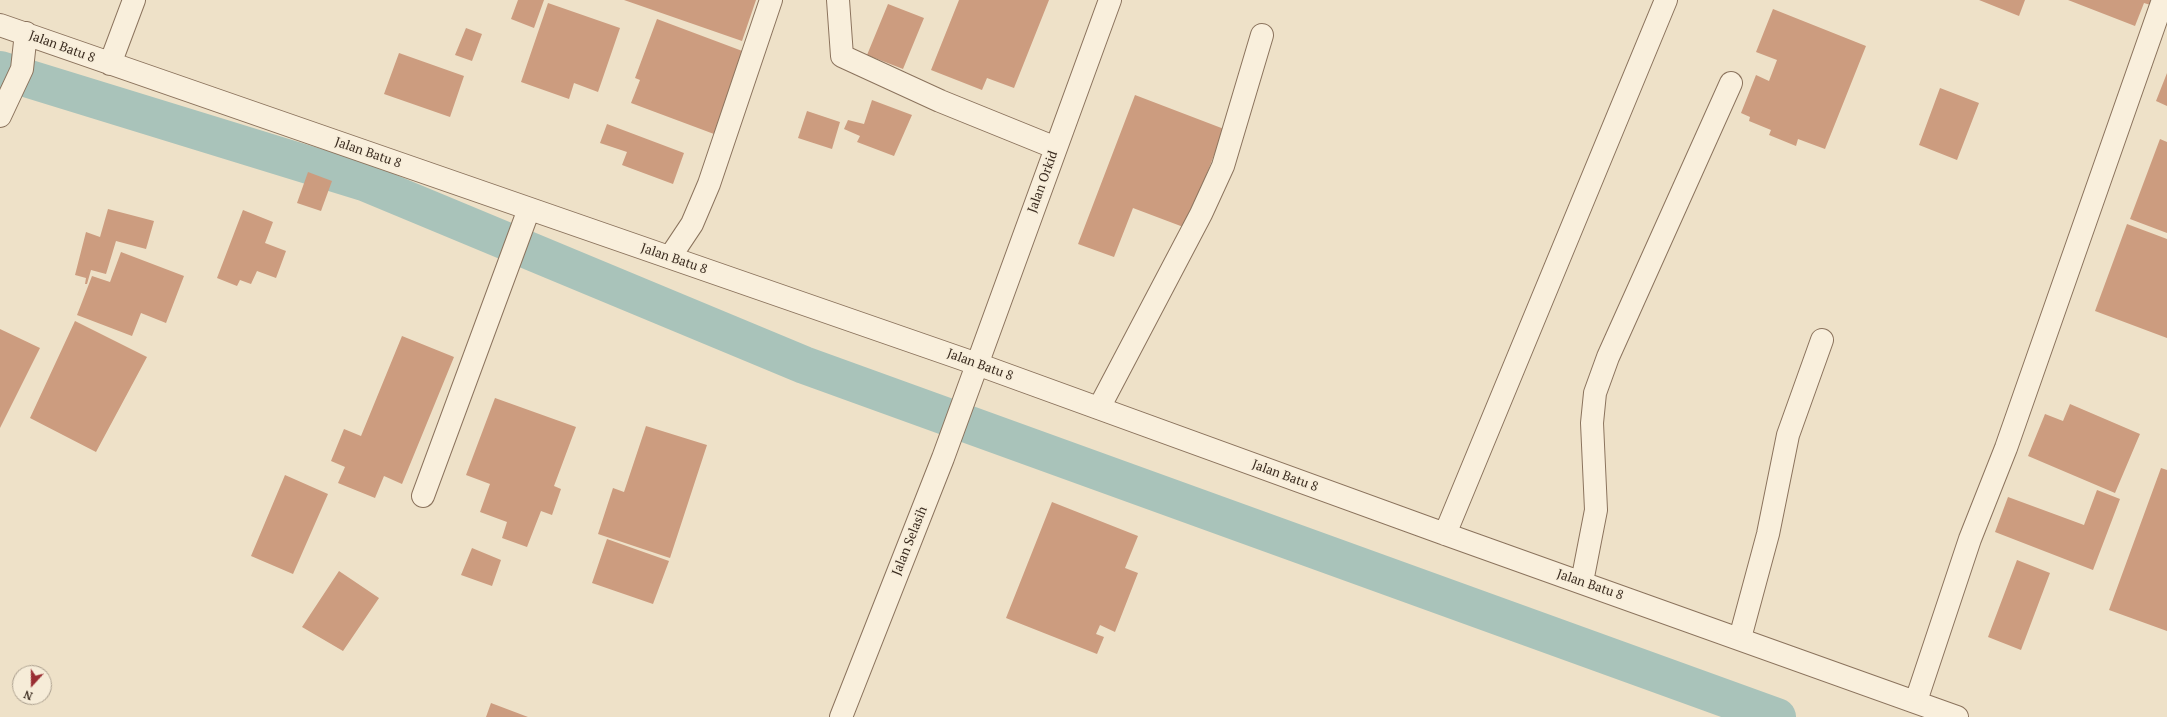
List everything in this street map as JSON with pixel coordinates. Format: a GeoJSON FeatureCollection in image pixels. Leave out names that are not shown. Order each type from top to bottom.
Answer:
{"type":"FeatureCollection","features":[{"type":"Feature","properties":{"kind":"street"},"geometry":{"type":"LineString","coordinates":[[110,64],[134,0]]}},
{"type":"Feature","properties":{"kind":"street"},"geometry":{"type":"LineString","coordinates":[[670,257],[692,224],[709,184],[771,0]]}},
{"type":"Feature","properties":{"kind":"street"},"geometry":{"type":"LineString","coordinates":[[838,0],[842,56],[940,101],[1056,148]]}},
{"type":"Feature","properties":{"kind":"street","name":"Jalan Orkid"},"geometry":{"type":"LineString","coordinates":[[977,364],[1110,0]]}},
{"type":"Feature","properties":{"kind":"street"},"geometry":{"type":"LineString","coordinates":[[1445,534],[1666,0]]}},
{"type":"Feature","properties":{"kind":"street"},"geometry":{"type":"LineString","coordinates":[[1916,702],[1970,539],[2006,448],[2163,0]]}},
{"type":"Feature","properties":{"kind":"street","name":"Jalan Batu 8"},"geometry":{"type":"LineString","coordinates":[[0,25],[977,364],[1445,534],[1740,638],[1957,717]]}},
{"type":"Feature","properties":{"kind":"street"},"geometry":{"type":"LineString","coordinates":[[0,115],[22,69],[26,34]]}},
{"type":"Feature","properties":{"kind":"street"},"geometry":{"type":"LineString","coordinates":[[1099,408],[1201,214],[1223,166],[1262,35]]}},
{"type":"Feature","properties":{"kind":"street"},"geometry":{"type":"LineString","coordinates":[[1582,582],[1596,510],[1592,423],[1595,394],[1608,357],[1731,83]]}},
{"type":"Feature","properties":{"kind":"street"},"geometry":{"type":"LineString","coordinates":[[423,496],[529,209]]}},
{"type":"Feature","properties":{"kind":"street"},"geometry":{"type":"LineString","coordinates":[[1740,638],[1768,534],[1788,435],[1822,340]]}},
{"type":"Feature","properties":{"kind":"street","name":"Jalan Selasih"},"geometry":{"type":"LineString","coordinates":[[841,717],[943,458],[977,364]]}},
{"type":"Feature","properties":{"kind":"building"},"geometry":{"type":"Polygon","coordinates":[[[518,0],[544,0],[534,28],[511,19],[518,0]]]}},
{"type":"Feature","properties":{"kind":"building"},"geometry":{"type":"Polygon","coordinates":[[[624,0],[756,0],[742,41],[624,0]]]}},
{"type":"Feature","properties":{"kind":"building"},"geometry":{"type":"Polygon","coordinates":[[[959,0],[1049,0],[1014,88],[987,78],[982,90],[931,70],[959,0]]]}},
{"type":"Feature","properties":{"kind":"building"},"geometry":{"type":"Polygon","coordinates":[[[1979,0],[2025,0],[2019,16],[1979,0]]]}},
{"type":"Feature","properties":{"kind":"building"},"geometry":{"type":"Polygon","coordinates":[[[2068,0],[2156,0],[2154,6],[2144,3],[2135,26],[2068,0]]]}},
{"type":"Feature","properties":{"kind":"building"},"geometry":{"type":"Polygon","coordinates":[[[548,3],[620,28],[598,92],[574,83],[569,99],[521,82],[548,3]]]}},
{"type":"Feature","properties":{"kind":"building"},"geometry":{"type":"Polygon","coordinates":[[[888,4],[924,18],[903,69],[867,55],[888,4]]]}},
{"type":"Feature","properties":{"kind":"building"},"geometry":{"type":"Polygon","coordinates":[[[1773,9],[1866,46],[1825,149],[1798,139],[1796,146],[1769,135],[1771,130],[1749,121],[1750,117],[1741,113],[1756,75],[1769,81],[1777,60],[1756,52],[1773,9]]]}},
{"type":"Feature","properties":{"kind":"building"},"geometry":{"type":"Polygon","coordinates":[[[657,19],[745,52],[714,134],[631,103],[640,80],[635,78],[657,19]]]}},
{"type":"Feature","properties":{"kind":"building"},"geometry":{"type":"Polygon","coordinates":[[[466,28],[482,34],[472,61],[455,55],[466,28]]]}},
{"type":"Feature","properties":{"kind":"building"},"geometry":{"type":"Polygon","coordinates":[[[399,53],[464,76],[450,117],[384,94],[399,53]]]}},
{"type":"Feature","properties":{"kind":"building"},"geometry":{"type":"Polygon","coordinates":[[[2167,73],[2167,106],[2156,101],[2167,73]]]}},
{"type":"Feature","properties":{"kind":"building"},"geometry":{"type":"Polygon","coordinates":[[[1940,88],[1979,103],[1957,160],[1919,145],[1940,88]]]}},
{"type":"Feature","properties":{"kind":"building"},"geometry":{"type":"Polygon","coordinates":[[[1135,95],[1224,129],[1186,228],[1133,208],[1114,257],[1078,244],[1135,95]]]}},
{"type":"Feature","properties":{"kind":"building"},"geometry":{"type":"Polygon","coordinates":[[[872,100],[912,115],[894,156],[857,142],[860,136],[844,129],[848,120],[864,124],[872,100]]]}},
{"type":"Feature","properties":{"kind":"building"},"geometry":{"type":"Polygon","coordinates":[[[807,111],[840,122],[832,149],[798,138],[807,111]]]}},
{"type":"Feature","properties":{"kind":"building"},"geometry":{"type":"Polygon","coordinates":[[[607,124],[684,153],[673,184],[622,165],[627,152],[600,143],[607,124]]]}},
{"type":"Feature","properties":{"kind":"building"},"geometry":{"type":"Polygon","coordinates":[[[2160,139],[2167,142],[2167,233],[2130,219],[2160,139]]]}},
{"type":"Feature","properties":{"kind":"building"},"geometry":{"type":"Polygon","coordinates":[[[308,172],[332,181],[321,211],[297,203],[308,172]]]}},
{"type":"Feature","properties":{"kind":"building"},"geometry":{"type":"Polygon","coordinates":[[[108,209],[154,221],[146,249],[116,241],[106,274],[91,270],[87,284],[85,284],[86,278],[75,275],[86,232],[100,237],[108,209]]]}},
{"type":"Feature","properties":{"kind":"building"},"geometry":{"type":"Polygon","coordinates":[[[243,210],[273,222],[265,243],[286,251],[276,278],[257,271],[251,284],[240,280],[237,286],[217,278],[243,210]]]}},
{"type":"Feature","properties":{"kind":"building"},"geometry":{"type":"Polygon","coordinates":[[[2127,224],[2167,239],[2167,338],[2095,311],[2127,224]]]}},
{"type":"Feature","properties":{"kind":"building"},"geometry":{"type":"Polygon","coordinates":[[[121,252],[184,276],[166,323],[141,313],[132,336],[77,315],[92,276],[110,282],[121,252]]]}},
{"type":"Feature","properties":{"kind":"building"},"geometry":{"type":"Polygon","coordinates":[[[75,321],[147,357],[96,452],[30,418],[75,321]]]}},
{"type":"Feature","properties":{"kind":"building"},"geometry":{"type":"Polygon","coordinates":[[[0,329],[40,348],[0,428],[0,329]]]}},
{"type":"Feature","properties":{"kind":"building"},"geometry":{"type":"Polygon","coordinates":[[[402,336],[454,357],[402,484],[384,476],[375,498],[338,483],[345,467],[331,461],[344,429],[361,436],[402,336]]]}},
{"type":"Feature","properties":{"kind":"building"},"geometry":{"type":"Polygon","coordinates":[[[495,398],[576,427],[554,486],[561,489],[552,515],[541,511],[527,547],[502,538],[507,522],[480,512],[490,484],[466,475],[495,398]]]}},
{"type":"Feature","properties":{"kind":"building"},"geometry":{"type":"Polygon","coordinates":[[[2070,404],[2140,434],[2115,493],[2028,456],[2045,414],[2063,421],[2070,404]]]}},
{"type":"Feature","properties":{"kind":"building"},"geometry":{"type":"Polygon","coordinates":[[[646,426],[707,445],[670,558],[598,534],[613,488],[624,492],[646,426]]]}},
{"type":"Feature","properties":{"kind":"building"},"geometry":{"type":"Polygon","coordinates":[[[2161,468],[2167,470],[2167,631],[2109,610],[2161,468]]]}},
{"type":"Feature","properties":{"kind":"building"},"geometry":{"type":"Polygon","coordinates":[[[285,475],[328,494],[293,574],[251,556],[285,475]]]}},
{"type":"Feature","properties":{"kind":"building"},"geometry":{"type":"Polygon","coordinates":[[[2097,490],[2120,499],[2093,570],[1995,532],[2008,497],[2084,525],[2097,490]]]}},
{"type":"Feature","properties":{"kind":"building"},"geometry":{"type":"Polygon","coordinates":[[[1052,502],[1138,536],[1125,568],[1138,573],[1115,632],[1100,625],[1096,634],[1104,637],[1097,654],[1006,618],[1052,502]]]}},
{"type":"Feature","properties":{"kind":"building"},"geometry":{"type":"Polygon","coordinates":[[[607,539],[669,561],[653,604],[592,583],[607,539]]]}},
{"type":"Feature","properties":{"kind":"building"},"geometry":{"type":"Polygon","coordinates":[[[472,548],[501,560],[492,586],[461,575],[472,548]]]}},
{"type":"Feature","properties":{"kind":"building"},"geometry":{"type":"Polygon","coordinates":[[[2017,560],[2050,573],[2021,650],[1988,637],[2017,560]]]}},
{"type":"Feature","properties":{"kind":"building"},"geometry":{"type":"Polygon","coordinates":[[[339,571],[379,598],[343,651],[302,627],[339,571]]]}},
{"type":"Feature","properties":{"kind":"building"},"geometry":{"type":"Polygon","coordinates":[[[491,703],[528,717],[486,717],[491,703]]]}},
{"type":"Feature","properties":{"kind":"waterway"},"geometry":{"type":"LineString","coordinates":[[0,70],[364,182],[804,365],[1777,717]]}}]}
